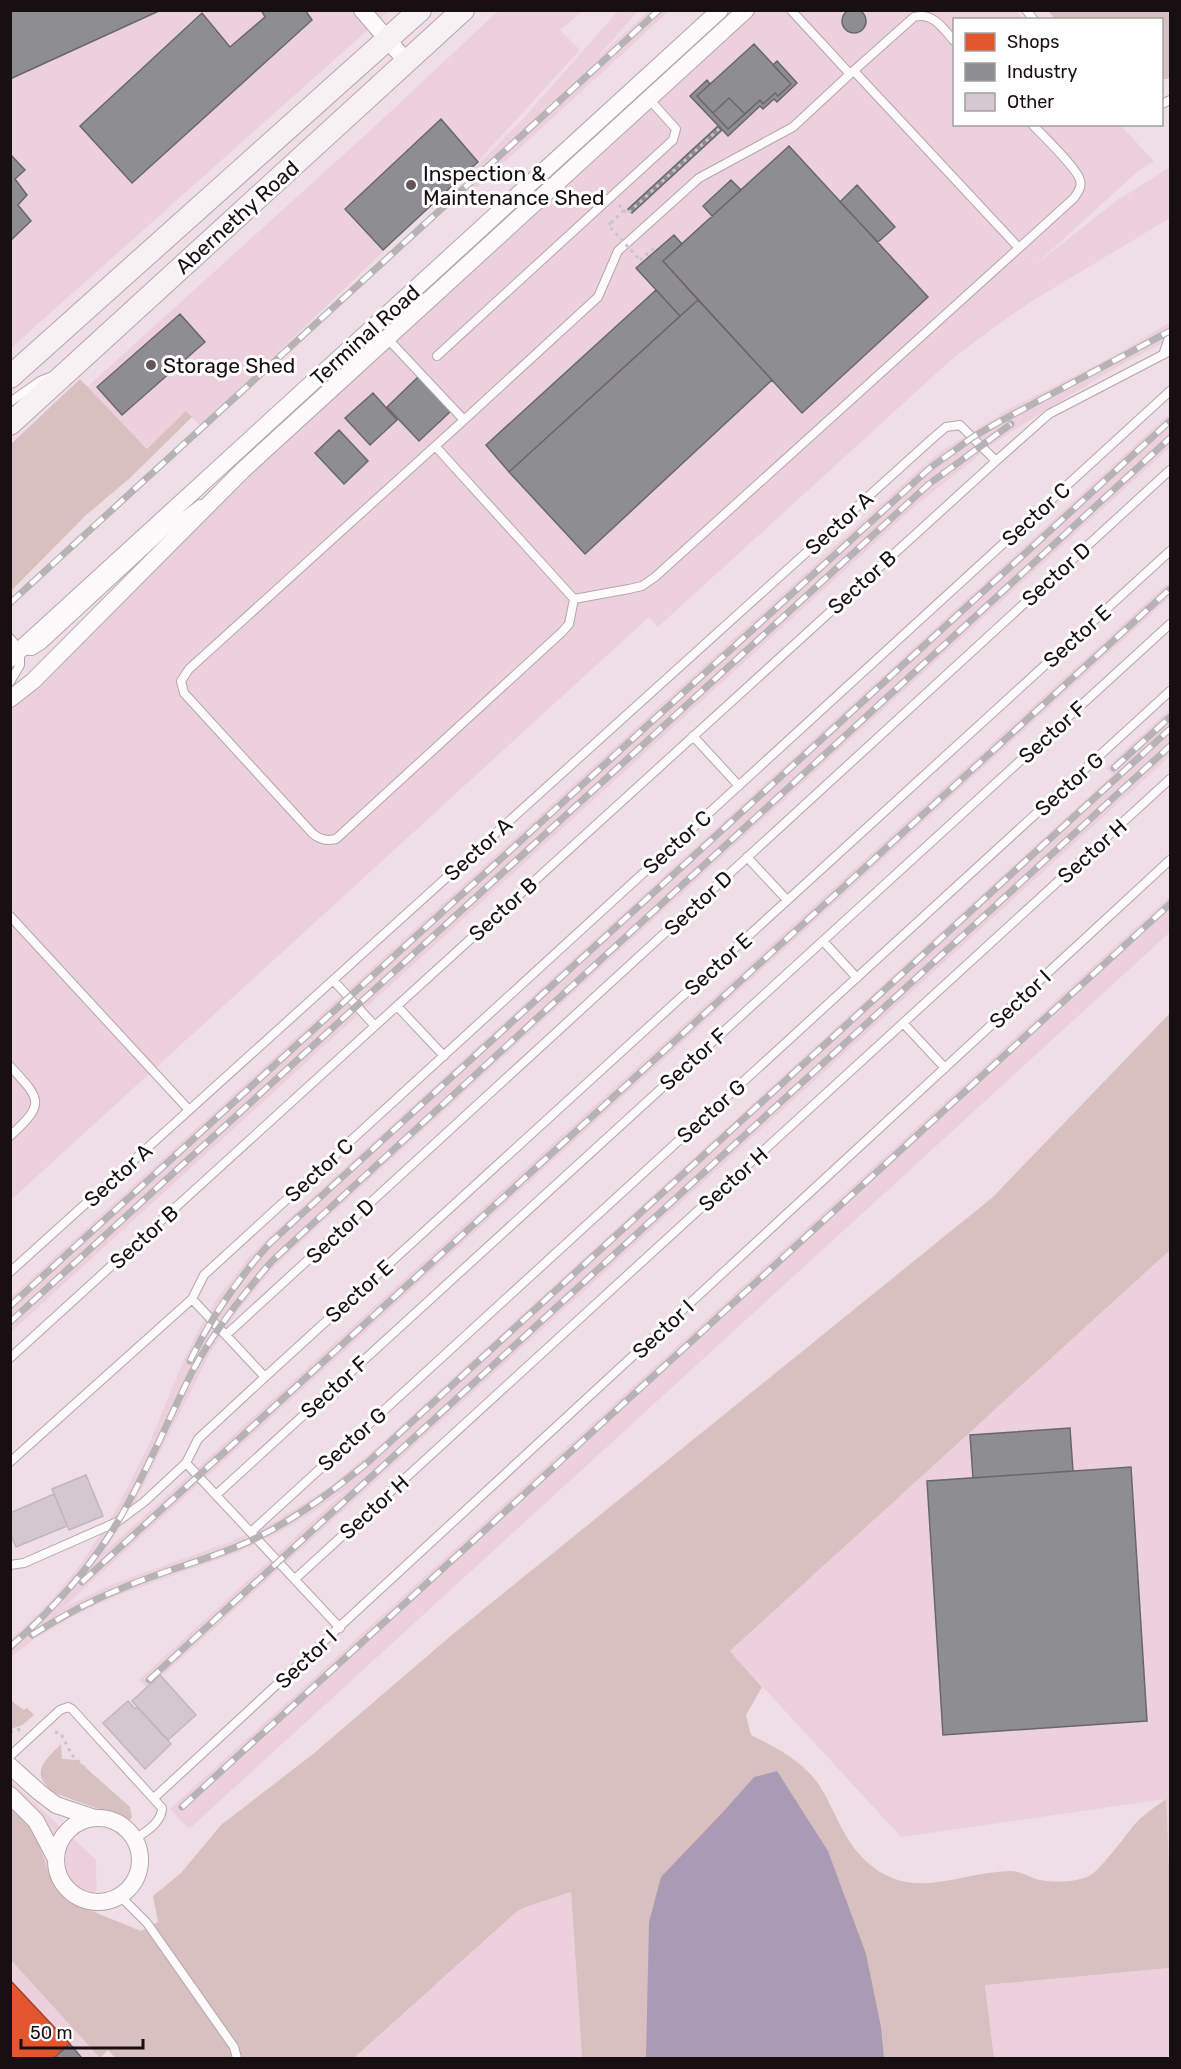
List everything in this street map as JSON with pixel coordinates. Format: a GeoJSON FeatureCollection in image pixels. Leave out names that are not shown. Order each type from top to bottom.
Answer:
{"type":"FeatureCollection","features":[{"type":"Feature","properties":{"kind":"main road","name":"Abernethy Road"},"geometry":{"type":"LineString","coordinates":[[10,377],[420,10]]}},
{"type":"Feature","properties":{"kind":"main road","name":"Abernethy Road"},"geometry":{"type":"LineString","coordinates":[[10,424],[463,10]]}},
{"type":"Feature","properties":{"kind":"street"},"geometry":{"type":"LineString","coordinates":[[362,10],[407,62]]}},
{"type":"Feature","properties":{"kind":"street","name":"Terminal Road"},"geometry":{"type":"LineString","coordinates":[[14,649],[720,10]]}},
{"type":"Feature","properties":{"kind":"street"},"geometry":{"type":"LineString","coordinates":[[10,699],[33,681],[243,470],[746,10]]}},
{"type":"Feature","properties":{"kind":"street"},"geometry":{"type":"LineString","coordinates":[[10,1766],[56,1804],[95,1818],[115,1821],[129,1833],[139,1856],[139,1868],[135,1879],[119,1895],[107,1900],[94,1901],[82,1899],[63,1883],[57,1871],[56,1858],[58,1846],[68,1831],[83,1820],[95,1818]]}},
{"type":"Feature","properties":{"kind":"street"},"geometry":{"type":"LineString","coordinates":[[10,1795],[36,1821],[56,1858]]}},
{"type":"Feature","properties":{"kind":"lane"},"geometry":{"type":"LineString","coordinates":[[791,10],[1019,248]]}},
{"type":"Feature","properties":{"kind":"lane"},"geometry":{"type":"LineString","coordinates":[[574,599],[569,624],[562,632],[336,839],[328,841],[313,834],[184,693],[181,681],[189,669],[436,447],[598,297],[618,251],[699,178],[793,127],[914,16],[930,16],[953,40]]}},
{"type":"Feature","properties":{"kind":"lane"},"geometry":{"type":"LineString","coordinates":[[437,356],[673,140],[676,129],[649,99]]}},
{"type":"Feature","properties":{"kind":"lane"},"geometry":{"type":"LineString","coordinates":[[574,599],[642,586],[654,577],[1074,198],[1081,184],[1076,171],[1034,126]]}},
{"type":"Feature","properties":{"kind":"lane"},"geometry":{"type":"LineString","coordinates":[[1167,353],[1170,335]]}},
{"type":"Feature","properties":{"kind":"lane"},"geometry":{"type":"LineString","coordinates":[[387,338],[464,420]]}},
{"type":"Feature","properties":{"kind":"lane","name":"Sector B"},"geometry":{"type":"LineString","coordinates":[[10,1358],[1049,414],[1167,353]]}},
{"type":"Feature","properties":{"kind":"lane"},"geometry":{"type":"LineString","coordinates":[[10,402],[40,381],[70,370]]}},
{"type":"Feature","properties":{"kind":"lane","name":"Sector C"},"geometry":{"type":"LineString","coordinates":[[10,1462],[192,1299],[204,1275],[1170,391]]}},
{"type":"Feature","properties":{"kind":"lane","name":"Sector A"},"geometry":{"type":"LineString","coordinates":[[10,1272],[946,427],[956,424],[964,428],[996,461]]}},
{"type":"Feature","properties":{"kind":"lane"},"geometry":{"type":"LineString","coordinates":[[436,447],[574,599]]}},
{"type":"Feature","properties":{"kind":"lane"},"geometry":{"type":"LineString","coordinates":[[10,682],[20,665],[14,649],[32,651],[42,645],[172,525],[243,470]]}},
{"type":"Feature","properties":{"kind":"lane","name":"Sector D"},"geometry":{"type":"LineString","coordinates":[[226,1335],[1170,470]]}},
{"type":"Feature","properties":{"kind":"lane","name":"Sector E"},"geometry":{"type":"LineString","coordinates":[[10,1565],[24,1563],[117,1522],[144,1502],[186,1463],[198,1439],[1170,551]]}},
{"type":"Feature","properties":{"kind":"lane","name":"Sector F"},"geometry":{"type":"LineString","coordinates":[[216,1495],[1170,624]]}},
{"type":"Feature","properties":{"kind":"lane","name":"Sector G"},"geometry":{"type":"LineString","coordinates":[[251,1532],[1170,691]]}},
{"type":"Feature","properties":{"kind":"lane"},"geometry":{"type":"LineString","coordinates":[[693,736],[739,786]]}},
{"type":"Feature","properties":{"kind":"lane","name":"Sector H"},"geometry":{"type":"LineString","coordinates":[[296,1579],[1170,779]]}},
{"type":"Feature","properties":{"kind":"lane"},"geometry":{"type":"LineString","coordinates":[[747,857],[787,900]]}},
{"type":"Feature","properties":{"kind":"lane","name":"Sector I"},"geometry":{"type":"LineString","coordinates":[[154,1798],[1170,860]]}},
{"type":"Feature","properties":{"kind":"lane"},"geometry":{"type":"LineString","coordinates":[[10,916],[189,1110]]}},
{"type":"Feature","properties":{"kind":"lane"},"geometry":{"type":"LineString","coordinates":[[823,941],[857,978]]}},
{"type":"Feature","properties":{"kind":"lane"},"geometry":{"type":"LineString","coordinates":[[333,980],[375,1026]]}},
{"type":"Feature","properties":{"kind":"lane"},"geometry":{"type":"LineString","coordinates":[[397,1006],[444,1056]]}},
{"type":"Feature","properties":{"kind":"lane"},"geometry":{"type":"LineString","coordinates":[[903,1023],[945,1068]]}},
{"type":"Feature","properties":{"kind":"lane"},"geometry":{"type":"LineString","coordinates":[[10,1066],[30,1087],[35,1095],[36,1103],[34,1111],[10,1136]]}},
{"type":"Feature","properties":{"kind":"lane"},"geometry":{"type":"LineString","coordinates":[[192,1299],[265,1377]]}},
{"type":"Feature","properties":{"kind":"lane"},"geometry":{"type":"LineString","coordinates":[[186,1463],[340,1628]]}},
{"type":"Feature","properties":{"kind":"lane"},"geometry":{"type":"LineString","coordinates":[[10,1756],[64,1708],[72,1708],[162,1808],[161,1816],[143,1834],[129,1833]]}},
{"type":"Feature","properties":{"kind":"lane"},"geometry":{"type":"LineString","coordinates":[[119,1895],[147,1923],[234,2047],[237,2058]]}},
{"type":"Feature","properties":{"kind":"path"},"geometry":{"type":"LineString","coordinates":[[624,210],[627,214],[719,129]]}},
{"type":"Feature","properties":{"kind":"path"},"geometry":{"type":"LineString","coordinates":[[620,214],[608,225],[640,260],[654,248]]}},
{"type":"Feature","properties":{"kind":"path"},"geometry":{"type":"LineString","coordinates":[[10,1732],[21,1729],[38,1716],[51,1731],[61,1734],[72,1755],[120,1805],[129,1833]]}},
{"type":"Feature","properties":{"kind":"shaded area"},"geometry":{"type":"Polygon","coordinates":[[[619,10],[638,11],[595,60],[649,11],[669,11],[475,189],[465,178],[521,121],[619,10]]]}},
{"type":"Feature","properties":{"kind":"shaded area"},"geometry":{"type":"Polygon","coordinates":[[[11,11],[389,11],[11,348],[11,11]]]}},
{"type":"Feature","properties":{"kind":"shaded area"},"geometry":{"type":"Polygon","coordinates":[[[498,11],[583,11],[560,30],[580,50],[481,158],[201,426],[186,412],[148,449],[87,387],[373,128],[498,11]]]}},
{"type":"Feature","properties":{"kind":"shaded area"},"geometry":{"type":"Polygon","coordinates":[[[755,11],[1016,11],[1023,18],[953,18],[953,126],[1121,126],[1154,161],[1138,171],[1034,266],[1116,201],[1170,167],[1170,218],[1032,301],[952,359],[658,627],[649,617],[11,1200],[11,703],[253,471],[755,11]]]}},
{"type":"Feature","properties":{"kind":"shaded area"},"geometry":{"type":"Polygon","coordinates":[[[1048,11],[1170,11],[1170,79],[1163,79],[1163,18],[1054,18],[1048,11]]]}},
{"type":"Feature","properties":{"kind":"shaded area"},"geometry":{"type":"Polygon","coordinates":[[[1170,322],[1170,339],[1117,367],[1023,424],[989,447],[914,507],[11,1332],[11,1297],[914,474],[940,452],[1007,410],[1112,357],[1170,322]]]}},
{"type":"Feature","properties":{"kind":"shaded area"},"geometry":{"type":"Polygon","coordinates":[[[80,379],[147,449],[186,411],[192,417],[129,479],[86,515],[11,591],[11,444],[80,379]]]}},
{"type":"Feature","properties":{"kind":"shaded area"},"geometry":{"type":"Polygon","coordinates":[[[1170,413],[1170,447],[278,1263],[239,1309],[211,1351],[134,1504],[105,1552],[1170,581],[1170,597],[63,1608],[113,1584],[230,1542],[274,1522],[328,1488],[376,1448],[1112,775],[1106,768],[1170,709],[1170,756],[162,1676],[160,1674],[146,1687],[139,1680],[351,1486],[280,1532],[234,1554],[118,1595],[72,1617],[33,1640],[11,1657],[10,1639],[32,1620],[60,1590],[81,1564],[115,1512],[148,1447],[197,1333],[214,1303],[250,1256],[1170,413]]]}},
{"type":"Feature","properties":{"kind":"shaded area"},"geometry":{"type":"Polygon","coordinates":[[[1170,896],[1170,932],[189,1829],[170,1809],[1170,896]]]}},
{"type":"Feature","properties":{"kind":"shaded area"},"geometry":{"type":"Polygon","coordinates":[[[1170,1013],[1170,1250],[730,1651],[762,1687],[746,1715],[751,1735],[782,1752],[810,1774],[824,1793],[853,1847],[867,1862],[884,1874],[901,1881],[936,1882],[1010,1871],[1049,1881],[1063,1882],[1083,1878],[1094,1873],[1138,1821],[1166,1799],[1170,1885],[1170,1968],[985,1985],[994,2058],[582,2058],[571,1892],[523,1908],[515,1913],[354,2058],[115,2058],[108,2050],[100,2058],[11,1960],[10,1803],[34,1833],[52,1880],[67,1901],[141,1931],[158,1922],[153,1896],[181,1873],[221,1825],[313,1754],[453,1634],[993,1197],[1170,1013]]]}},
{"type":"Feature","properties":{"kind":"shaded area"},"geometry":{"type":"Polygon","coordinates":[[[1170,1250],[1170,1885],[1165,1799],[901,1837],[730,1651],[1170,1250]]]}},
{"type":"Feature","properties":{"kind":"shaded area"},"geometry":{"type":"Polygon","coordinates":[[[10,1700],[24,1710],[27,1708],[34,1715],[22,1725],[11,1729],[10,1700]]]}},
{"type":"Feature","properties":{"kind":"shaded area"},"geometry":{"type":"Polygon","coordinates":[[[61,1744],[62,1759],[77,1760],[130,1807],[132,1817],[129,1820],[57,1794],[48,1787],[43,1781],[41,1769],[61,1744]]]}},
{"type":"Feature","properties":{"kind":"shaded area"},"geometry":{"type":"Polygon","coordinates":[[[777,1771],[828,1851],[866,1954],[881,2027],[884,2058],[646,2058],[649,1922],[661,1877],[754,1777],[777,1771]]]}},
{"type":"Feature","properties":{"kind":"shaded area"},"geometry":{"type":"Polygon","coordinates":[[[10,1780],[96,1860],[99,2058],[11,2058],[10,1780]]]}},
{"type":"Feature","properties":{"kind":"shaded area"},"geometry":{"type":"Polygon","coordinates":[[[571,1892],[582,2058],[354,2058],[515,1913],[523,1908],[571,1892]]]}},
{"type":"Feature","properties":{"kind":"shaded area"},"geometry":{"type":"Polygon","coordinates":[[[1170,1968],[1170,2058],[994,2058],[985,1985],[1170,1968]]]}},
{"type":"Feature","properties":{"kind":"building: Shops"},"geometry":{"type":"Polygon","coordinates":[[[10,1980],[70,2044],[54,2058],[10,2058],[10,1980]]]}},
{"type":"Feature","properties":{"kind":"building: Industry"},"geometry":{"type":"Polygon","coordinates":[[[854,9],[863,12],[866,21],[863,30],[854,33],[845,30],[842,21],[845,12],[854,9]]]}},
{"type":"Feature","properties":{"kind":"building: Industry"},"geometry":{"type":"Polygon","coordinates":[[[10,10],[161,10],[10,79],[10,10]]]}},
{"type":"Feature","properties":{"kind":"building: Industry"},"geometry":{"type":"Polygon","coordinates":[[[261,10],[305,10],[312,20],[132,183],[80,126],[202,13],[230,47],[265,17],[261,10]]]}},
{"type":"Feature","properties":{"kind":"building: Industry"},"geometry":{"type":"Polygon","coordinates":[[[754,44],[791,84],[778,96],[775,93],[763,104],[760,100],[745,114],[729,98],[713,113],[697,96],[754,44]]]}},
{"type":"Feature","properties":{"kind":"building: Industry"},"geometry":{"type":"Polygon","coordinates":[[[777,61],[797,83],[777,102],[774,99],[763,109],[760,106],[728,136],[690,96],[707,80],[710,84],[697,96],[728,129],[760,100],[763,104],[775,93],[778,96],[791,84],[773,65],[777,61]]]}},
{"type":"Feature","properties":{"kind":"building: Industry"},"geometry":{"type":"Polygon","coordinates":[[[729,98],[745,114],[728,129],[713,113],[729,98]]]}},
{"type":"Feature","properties":{"kind":"building: Industry","name":"Inspection & Maintenance Shed"},"geometry":{"type":"Polygon","coordinates":[[[441,119],[478,162],[383,250],[345,209],[441,119]]]}},
{"type":"Feature","properties":{"kind":"building: Industry"},"geometry":{"type":"Polygon","coordinates":[[[718,126],[722,130],[632,213],[628,209],[718,126]]]}},
{"type":"Feature","properties":{"kind":"building: Industry"},"geometry":{"type":"Polygon","coordinates":[[[789,146],[928,297],[802,413],[663,261],[789,146]]]}},
{"type":"Feature","properties":{"kind":"building: Industry"},"geometry":{"type":"Polygon","coordinates":[[[10,154],[25,170],[15,179],[27,195],[18,205],[31,221],[10,241],[10,154]]]}},
{"type":"Feature","properties":{"kind":"building: Industry"},"geometry":{"type":"Polygon","coordinates":[[[731,180],[741,190],[712,216],[703,206],[731,180]]]}},
{"type":"Feature","properties":{"kind":"building: Industry"},"geometry":{"type":"Polygon","coordinates":[[[857,185],[895,227],[878,242],[840,202],[857,185]]]}},
{"type":"Feature","properties":{"kind":"building: Industry"},"geometry":{"type":"Polygon","coordinates":[[[674,235],[682,244],[663,261],[698,300],[680,316],[636,268],[674,235]]]}},
{"type":"Feature","properties":{"kind":"building: Industry"},"geometry":{"type":"Polygon","coordinates":[[[656,290],[680,316],[509,472],[486,445],[656,290]]]}},
{"type":"Feature","properties":{"kind":"building: Industry"},"geometry":{"type":"Polygon","coordinates":[[[698,300],[772,380],[585,554],[509,472],[698,300]]]}},
{"type":"Feature","properties":{"kind":"building: Industry","name":"Storage Shed"},"geometry":{"type":"Polygon","coordinates":[[[180,314],[205,342],[122,415],[97,387],[180,314]]]}},
{"type":"Feature","properties":{"kind":"building: Industry"},"geometry":{"type":"Polygon","coordinates":[[[418,377],[451,411],[419,441],[387,407],[418,377]]]}},
{"type":"Feature","properties":{"kind":"building: Industry"},"geometry":{"type":"Polygon","coordinates":[[[373,393],[397,420],[370,445],[345,418],[373,393]]]}},
{"type":"Feature","properties":{"kind":"building: Industry"},"geometry":{"type":"Polygon","coordinates":[[[339,430],[368,461],[344,484],[315,453],[339,430]]]}},
{"type":"Feature","properties":{"kind":"building: Industry"},"geometry":{"type":"Polygon","coordinates":[[[1070,1428],[1073,1471],[973,1478],[970,1435],[1070,1428]]]}},
{"type":"Feature","properties":{"kind":"building: Industry"},"geometry":{"type":"Polygon","coordinates":[[[1131,1467],[1147,1721],[943,1735],[927,1481],[1131,1467]]]}},
{"type":"Feature","properties":{"kind":"building: Industry"},"geometry":{"type":"Polygon","coordinates":[[[70,2044],[81,2057],[54,2058],[70,2044]]]}},
{"type":"Feature","properties":{"kind":"building: Other"},"geometry":{"type":"Polygon","coordinates":[[[86,1475],[103,1516],[69,1530],[52,1489],[86,1475]]]}},
{"type":"Feature","properties":{"kind":"building: Other"},"geometry":{"type":"Polygon","coordinates":[[[54,1494],[67,1526],[16,1547],[10,1533],[10,1513],[54,1494]]]}},
{"type":"Feature","properties":{"kind":"building: Other"},"geometry":{"type":"Polygon","coordinates":[[[160,1675],[196,1715],[168,1740],[132,1701],[160,1675]]]}},
{"type":"Feature","properties":{"kind":"building: Other"},"geometry":{"type":"Polygon","coordinates":[[[128,1701],[135,1709],[137,1707],[171,1744],[145,1769],[103,1723],[128,1701]]]}},
{"type":"Feature","properties":{"kind":"railway"},"geometry":{"type":"LineString","coordinates":[[10,603],[659,10]]}},
{"type":"Feature","properties":{"kind":"railway"},"geometry":{"type":"LineString","coordinates":[[10,1306],[930,468],[997,423],[1170,331]]}},
{"type":"Feature","properties":{"kind":"railway"},"geometry":{"type":"LineString","coordinates":[[190,1361],[226,1299],[270,1243],[1170,421]]}},
{"type":"Feature","properties":{"kind":"railway"},"geometry":{"type":"LineString","coordinates":[[10,1322],[929,484],[1011,424]]}},
{"type":"Feature","properties":{"kind":"railway"},"geometry":{"type":"LineString","coordinates":[[10,1647],[68,1589],[106,1540],[137,1486],[192,1372],[229,1314],[272,1261],[1170,438]]}},
{"type":"Feature","properties":{"kind":"railway"},"geometry":{"type":"LineString","coordinates":[[82,1582],[1170,589]]}},
{"type":"Feature","properties":{"kind":"railway"},"geometry":{"type":"LineString","coordinates":[[1114,768],[1170,717]]}},
{"type":"Feature","properties":{"kind":"railway"},"geometry":{"type":"LineString","coordinates":[[32,1635],[77,1609],[113,1592],[227,1551],[258,1537],[307,1508],[352,1475],[1170,729]]}},
{"type":"Feature","properties":{"kind":"railway"},"geometry":{"type":"LineString","coordinates":[[149,1680],[1170,746]]}},
{"type":"Feature","properties":{"kind":"railway"},"geometry":{"type":"LineString","coordinates":[[182,1807],[1170,904]]}},
{"type":"Feature","properties":{"kind":"place","name":"Inspection & Maintenance Shed"},"geometry":{"type":"Point","coordinates":[411,185]}},
{"type":"Feature","properties":{"kind":"place","name":"Storage Shed"},"geometry":{"type":"Point","coordinates":[151,365]}}]}
